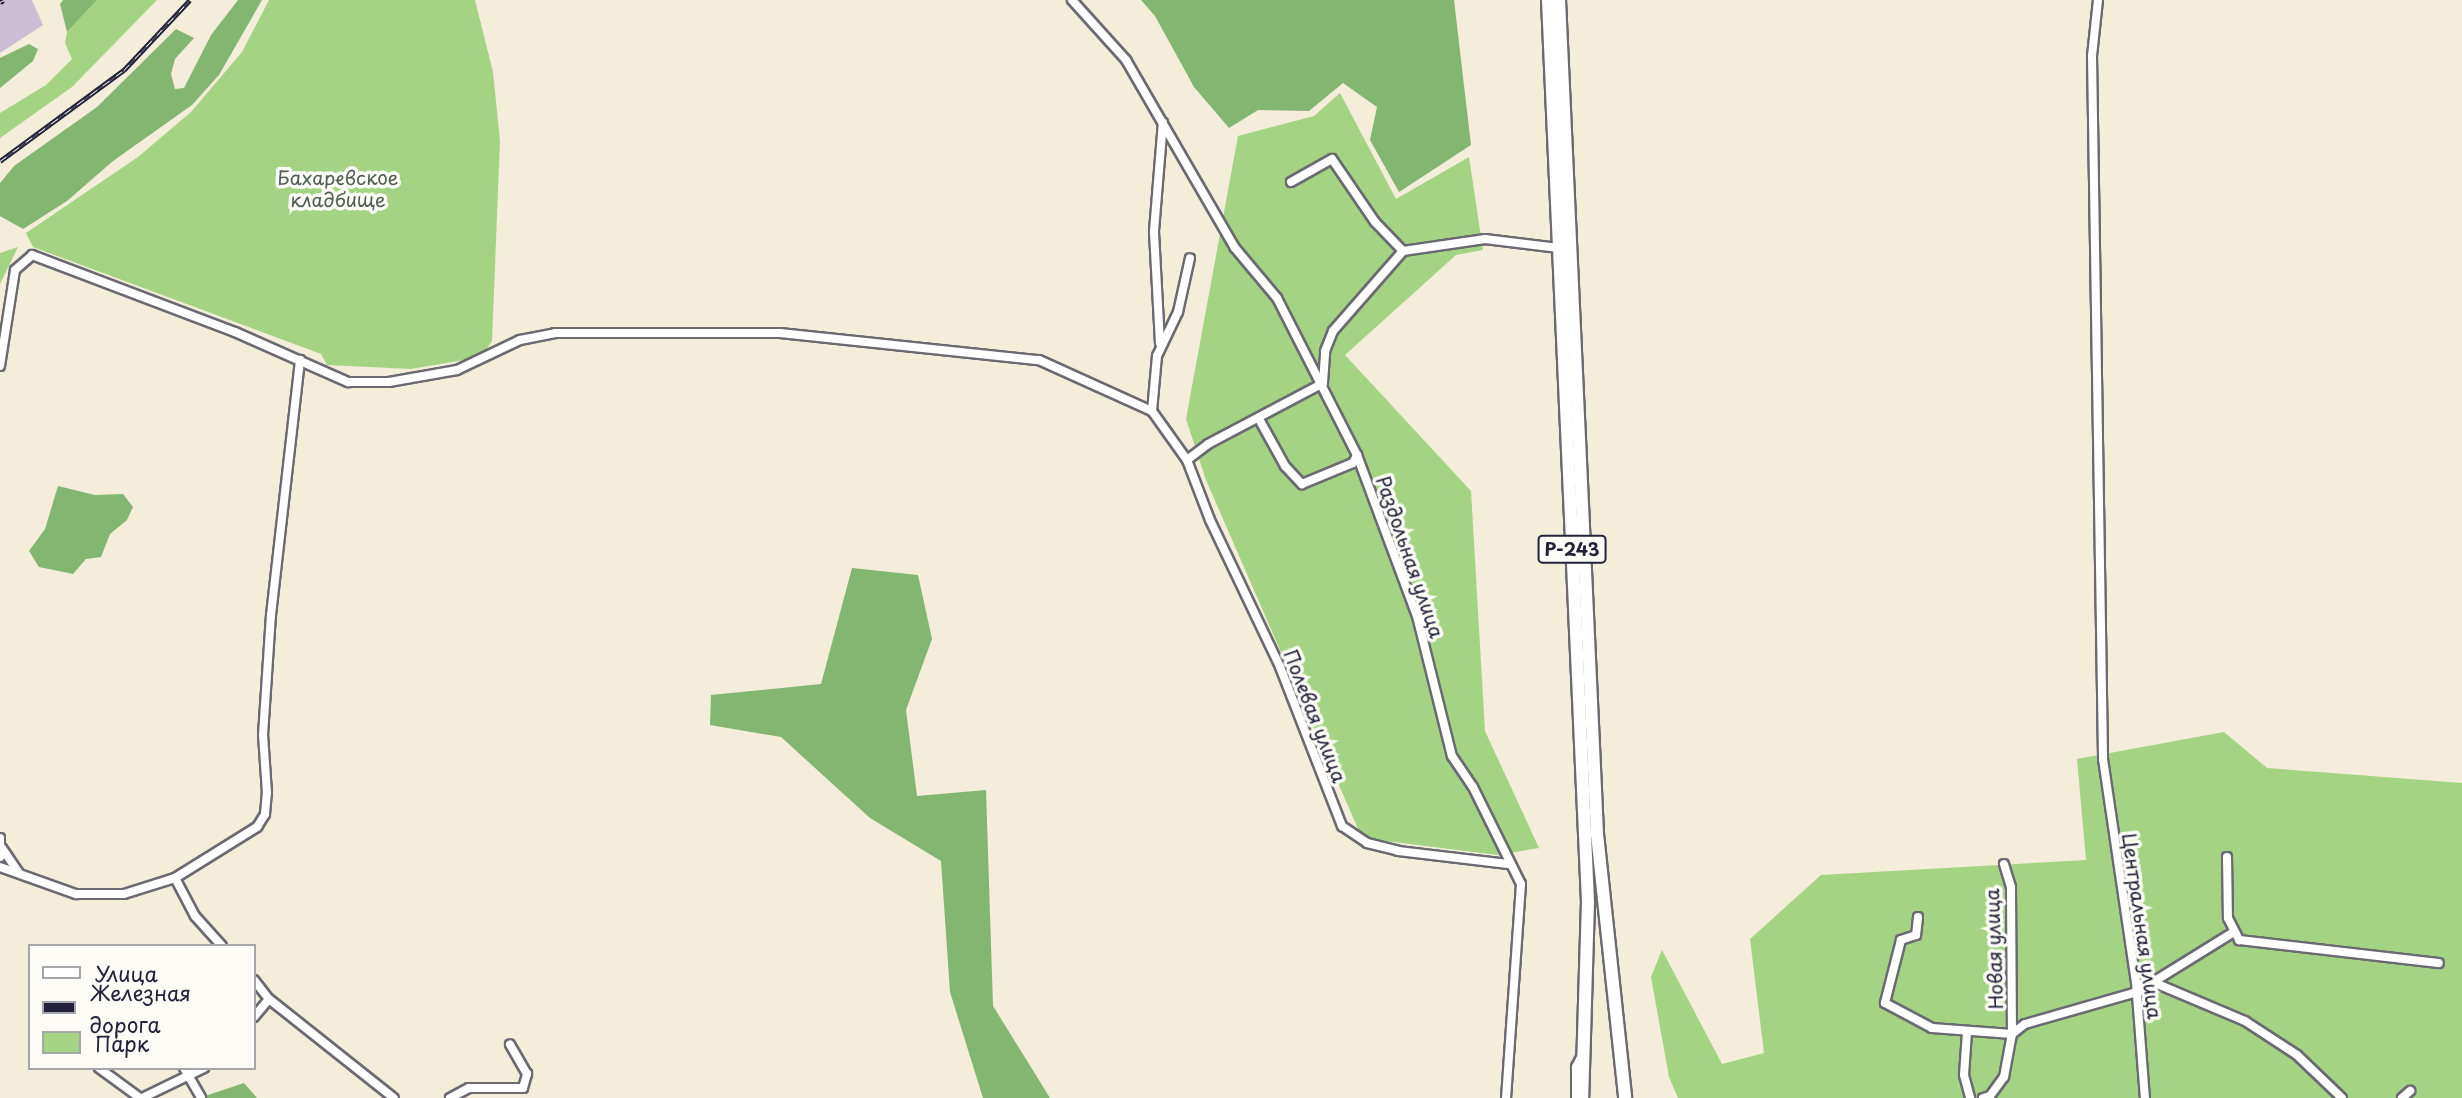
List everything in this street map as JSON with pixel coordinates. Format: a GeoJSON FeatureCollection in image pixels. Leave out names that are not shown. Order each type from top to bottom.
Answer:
{"type":"FeatureCollection","features":[{"type":"Feature","properties":{"kind":"highway","name":"Р-243"},"geometry":{"type":"LineString","coordinates":[[1548,0],[1588,901],[1581,1057],[1582,1098]]}},
{"type":"Feature","properties":{"kind":"highway"},"geometry":{"type":"LineString","coordinates":[[1559,0],[1601,885],[1625,1098]]}},
{"type":"Feature","properties":{"kind":"street","name":"Раздольная улица"},"geometry":{"type":"LineString","coordinates":[[1072,0],[1126,60],[1163,119],[1235,248],[1277,299],[1323,383],[1357,455],[1417,616],[1452,756],[1473,787],[1506,853],[1508,864],[1521,884],[1522,912],[1506,1098]]}},
{"type":"Feature","properties":{"kind":"street","name":"Центральная улица"},"geometry":{"type":"LineString","coordinates":[[2098,0],[2092,56],[2103,759],[2137,992],[2145,1098]]}},
{"type":"Feature","properties":{"kind":"street"},"geometry":{"type":"LineString","coordinates":[[0,366],[15,270],[32,255],[300,360],[348,382],[389,382],[464,368],[520,340],[555,333],[780,333],[1030,358],[1152,411],[1160,343],[1154,232],[1163,119]]}},
{"type":"Feature","properties":{"kind":"street"},"geometry":{"type":"LineString","coordinates":[[1291,182],[1332,159],[1375,222],[1403,251]]}},
{"type":"Feature","properties":{"kind":"street"},"geometry":{"type":"LineString","coordinates":[[1187,460],[1208,444],[1323,383],[1325,351],[1333,331],[1403,251],[1485,239],[1558,248]]}},
{"type":"Feature","properties":{"kind":"street"},"geometry":{"type":"LineString","coordinates":[[1160,343],[1178,312],[1190,258]]}},
{"type":"Feature","properties":{"kind":"street"},"geometry":{"type":"LineString","coordinates":[[1,870],[20,874],[61,890],[99,896],[175,878],[240,842],[265,814],[263,735],[271,615],[300,360]]}},
{"type":"Feature","properties":{"kind":"street","name":"Полевая улица"},"geometry":{"type":"LineString","coordinates":[[1152,411],[1187,460],[1210,520],[1280,667],[1342,825],[1367,843],[1398,851],[1508,864]]}},
{"type":"Feature","properties":{"kind":"street"},"geometry":{"type":"LineString","coordinates":[[1259,419],[1285,466],[1302,484],[1353,464],[1357,455]]}},
{"type":"Feature","properties":{"kind":"street"},"geometry":{"type":"LineString","coordinates":[[0,838],[1,852],[20,874]]}},
{"type":"Feature","properties":{"kind":"street"},"geometry":{"type":"LineString","coordinates":[[2227,857],[2232,933],[2239,940],[2438,963]]}},
{"type":"Feature","properties":{"kind":"street","name":"Новая улица"},"geometry":{"type":"LineString","coordinates":[[1983,1098],[1990,1096],[2004,1077],[2012,1034],[2011,887],[2004,864]]}},
{"type":"Feature","properties":{"kind":"street"},"geometry":{"type":"LineString","coordinates":[[175,878],[195,916],[220,944]]}},
{"type":"Feature","properties":{"kind":"street"},"geometry":{"type":"LineString","coordinates":[[1918,917],[1916,935],[1900,940],[1885,1003],[1932,1028],[1967,1032],[2012,1034],[2025,1024],[2137,992],[2232,933]]}},
{"type":"Feature","properties":{"kind":"street"},"geometry":{"type":"LineString","coordinates":[[256,983],[269,999],[394,1098]]}},
{"type":"Feature","properties":{"kind":"street"},"geometry":{"type":"LineString","coordinates":[[2155,983],[2245,1021],[2297,1055],[2342,1098]]}},
{"type":"Feature","properties":{"kind":"street"},"geometry":{"type":"LineString","coordinates":[[256,1015],[269,999]]}},
{"type":"Feature","properties":{"kind":"street"},"geometry":{"type":"LineString","coordinates":[[1967,1032],[1964,1075],[1970,1098]]}},
{"type":"Feature","properties":{"kind":"street"},"geometry":{"type":"LineString","coordinates":[[450,1098],[469,1088],[523,1088],[527,1074],[510,1045]]}},
{"type":"Feature","properties":{"kind":"street"},"geometry":{"type":"LineString","coordinates":[[1576,1098],[1576,1067],[1581,1057]]}},
{"type":"Feature","properties":{"kind":"street"},"geometry":{"type":"LineString","coordinates":[[102,1070],[141,1098],[201,1070]]}},
{"type":"Feature","properties":{"kind":"street"},"geometry":{"type":"LineString","coordinates":[[186,1070],[201,1098]]}},
{"type":"Feature","properties":{"kind":"street"},"geometry":{"type":"LineString","coordinates":[[2402,1098],[2410,1091]]}},
{"type":"Feature","properties":{"kind":"shaded area"},"geometry":{"type":"Polygon","coordinates":[[[0,0],[32,0],[43,25],[0,53],[0,0]]]}},
{"type":"Feature","properties":{"kind":"green space"},"geometry":{"type":"Polygon","coordinates":[[[63,0],[97,0],[67,32],[60,4],[63,0]]]}},
{"type":"Feature","properties":{"kind":"green space"},"geometry":{"type":"Polygon","coordinates":[[[97,0],[157,0],[72,87],[0,138],[0,113],[46,85],[72,59],[65,43],[67,32],[97,0]]]}},
{"type":"Feature","properties":{"kind":"green space"},"geometry":{"type":"Polygon","coordinates":[[[238,0],[262,0],[219,75],[192,105],[113,161],[67,201],[23,229],[0,216],[0,183],[14,166],[97,107],[176,29],[194,38],[175,59],[171,74],[175,89],[184,88],[211,35],[238,0]]]}},
{"type":"Feature","properties":{"kind":"green space","name":"Бахаревское кладбище"},"geometry":{"type":"Polygon","coordinates":[[[269,0],[475,0],[493,72],[500,141],[492,341],[481,357],[411,369],[327,365],[321,354],[33,247],[26,233],[138,157],[191,112],[242,52],[269,0]]]}},
{"type":"Feature","properties":{"kind":"green space"},"geometry":{"type":"Polygon","coordinates":[[[1141,0],[1454,0],[1471,145],[1399,192],[1370,140],[1377,107],[1343,83],[1309,111],[1258,110],[1229,128],[1194,87],[1155,16],[1141,0]]]}},
{"type":"Feature","properties":{"kind":"green space"},"geometry":{"type":"Polygon","coordinates":[[[29,44],[38,49],[33,61],[0,88],[0,58],[29,44]]]}},
{"type":"Feature","properties":{"kind":"green space"},"geometry":{"type":"Polygon","coordinates":[[[1340,93],[1396,199],[1469,157],[1483,250],[1456,255],[1345,355],[1471,491],[1485,731],[1539,848],[1497,855],[1362,838],[1206,480],[1186,419],[1238,136],[1314,116],[1340,93]]]}},
{"type":"Feature","properties":{"kind":"green space"},"geometry":{"type":"Polygon","coordinates":[[[18,247],[0,284],[0,253],[18,247]]]}},
{"type":"Feature","properties":{"kind":"green space"},"geometry":{"type":"Polygon","coordinates":[[[58,486],[95,495],[123,494],[133,507],[127,520],[110,534],[101,557],[86,559],[73,574],[39,567],[29,551],[45,529],[58,486]]]}},
{"type":"Feature","properties":{"kind":"green space"},"geometry":{"type":"Polygon","coordinates":[[[852,568],[918,575],[932,639],[906,710],[917,796],[986,790],[993,1006],[1050,1098],[983,1098],[950,992],[941,861],[870,818],[781,737],[710,725],[711,695],[821,684],[852,568]]]}},
{"type":"Feature","properties":{"kind":"green space"},"geometry":{"type":"Polygon","coordinates":[[[2224,732],[2267,768],[2462,783],[2462,1098],[1678,1098],[1669,1077],[1651,977],[1662,950],[1722,1064],[1764,1053],[1750,939],[1821,875],[2086,860],[2077,759],[2224,732]]]}},
{"type":"Feature","properties":{"kind":"green space"},"geometry":{"type":"Polygon","coordinates":[[[244,1083],[257,1098],[199,1098],[244,1083]]]}},
{"type":"Feature","properties":{"kind":"railway"},"geometry":{"type":"LineString","coordinates":[[0,2],[4,0]]}},
{"type":"Feature","properties":{"kind":"railway"},"geometry":{"type":"LineString","coordinates":[[0,161],[124,70],[190,0]]}}]}
